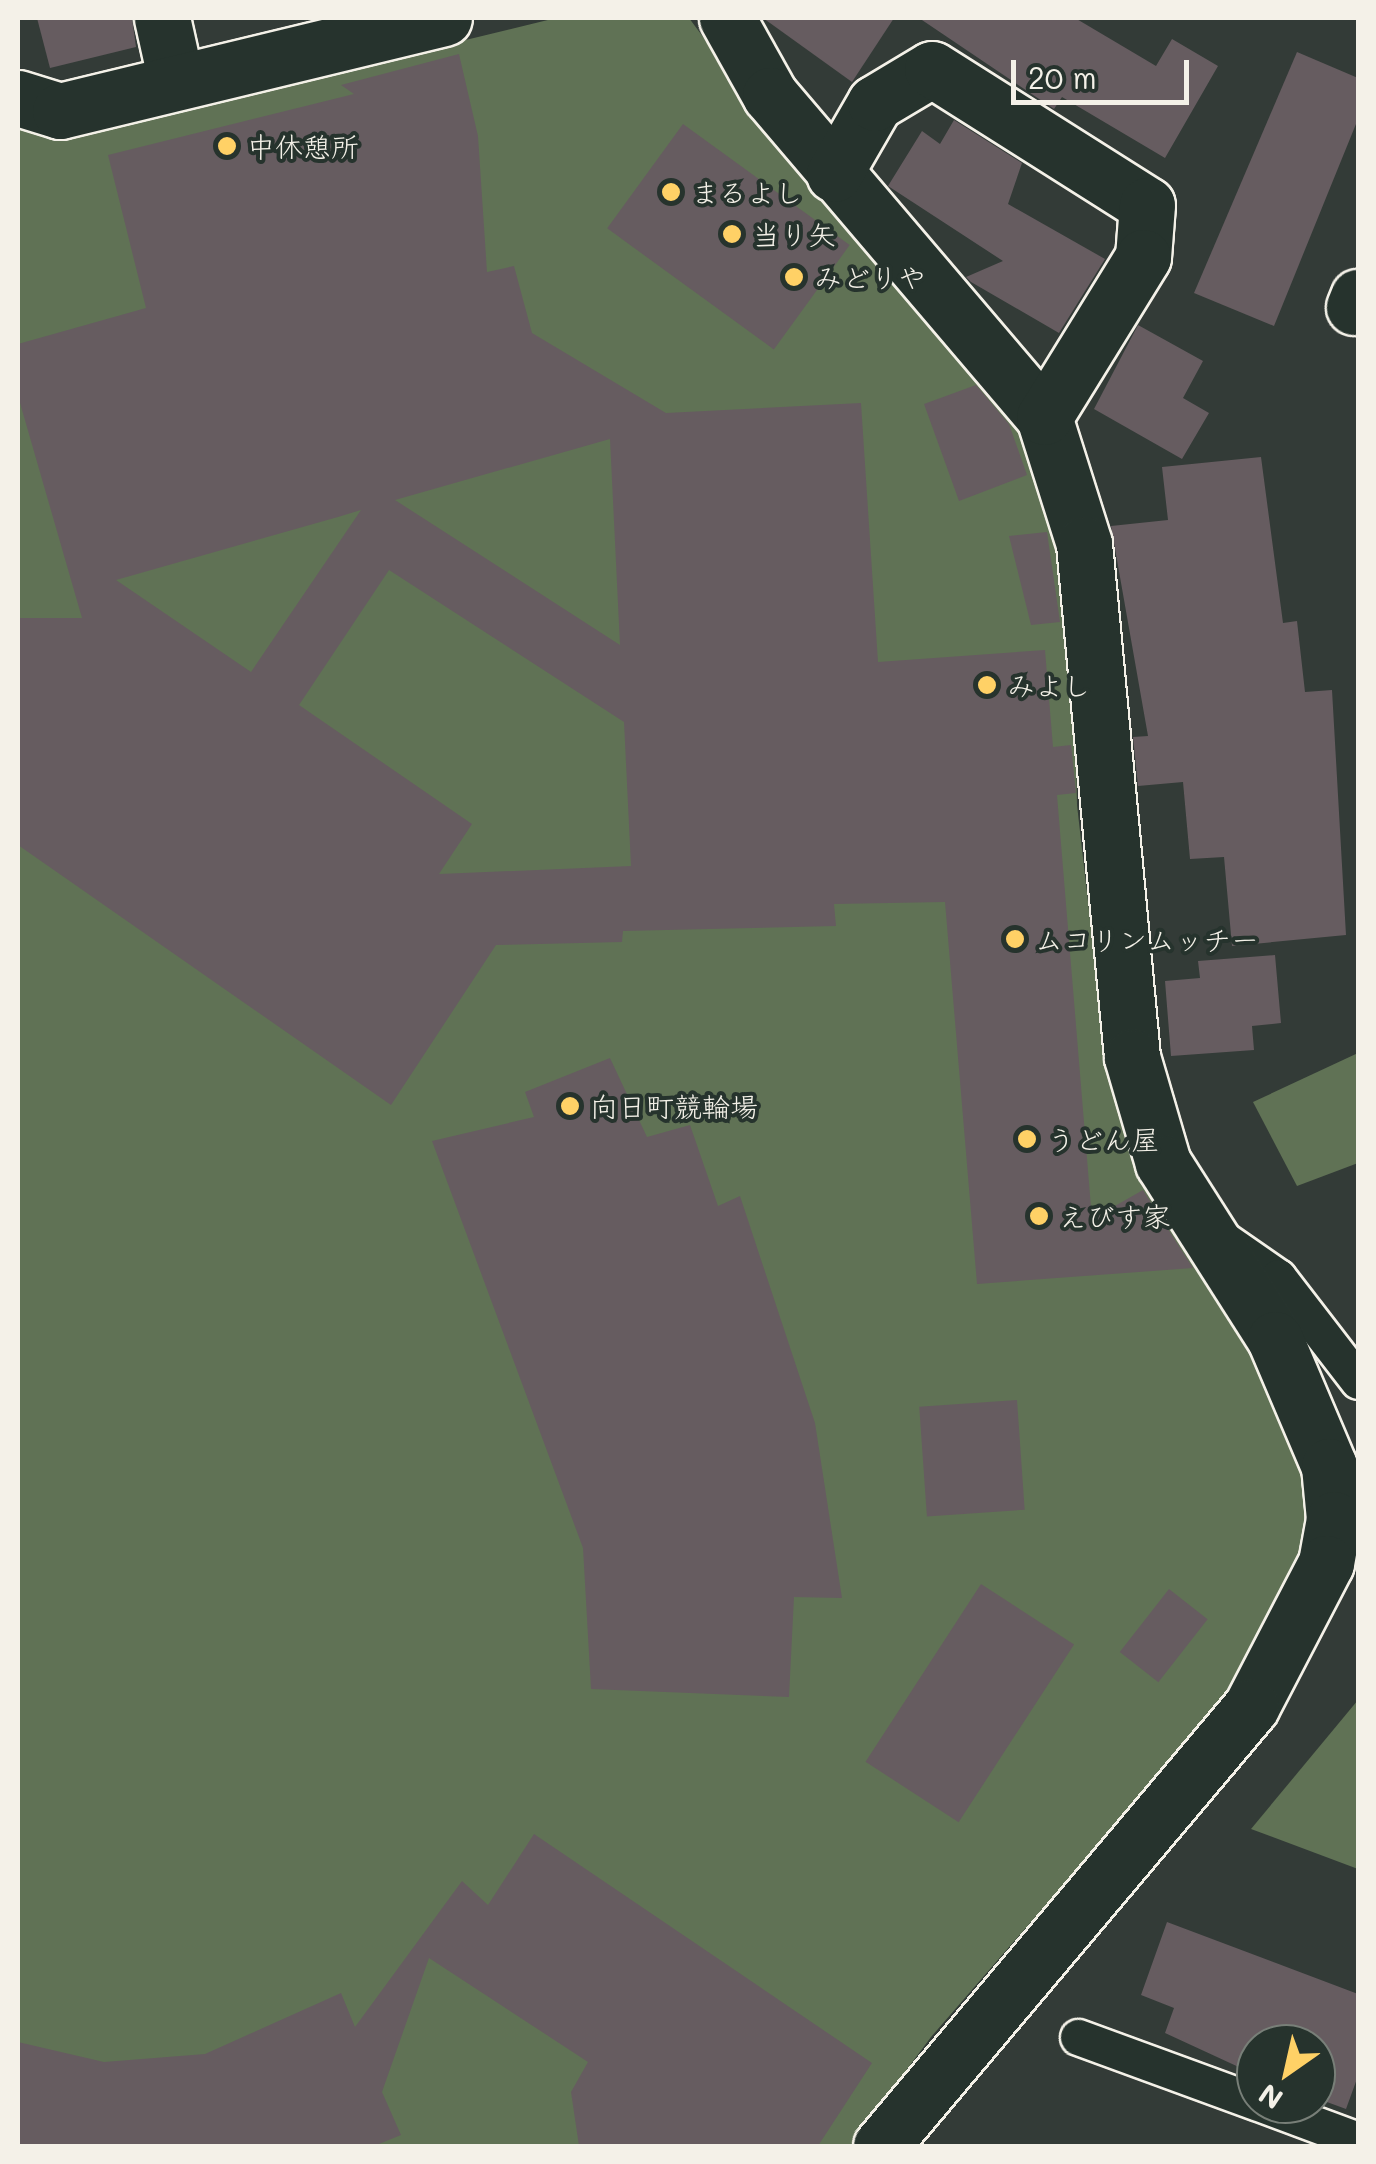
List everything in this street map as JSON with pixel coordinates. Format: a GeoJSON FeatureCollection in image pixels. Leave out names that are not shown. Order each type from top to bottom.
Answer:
{"type":"FeatureCollection","features":[{"type":"Feature","properties":{"kind":"street"},"geometry":{"type":"LineString","coordinates":[[162,18],[176,82]]}},
{"type":"Feature","properties":{"kind":"street"},"geometry":{"type":"LineString","coordinates":[[18,50],[24,101],[60,111],[444,18]]}},
{"type":"Feature","properties":{"kind":"street"},"geometry":{"type":"LineString","coordinates":[[727,18],[770,96],[1044,417],[1084,544],[1132,1057],[1163,1163],[1213,1232],[1275,1339],[1329,1466],[1326,1563],[1251,1708],[881,2146]]}},
{"type":"Feature","properties":{"kind":"street"},"geometry":{"type":"LineString","coordinates":[[834,174],[875,103],[932,69],[1147,206],[1144,257],[1044,417]]}},
{"type":"Feature","properties":{"kind":"lane"},"geometry":{"type":"LineString","coordinates":[[1213,1232],[1278,1277],[1358,1382]]}},
{"type":"Feature","properties":{"kind":"lane"},"geometry":{"type":"LineString","coordinates":[[1078,2037],[1236,2095]]}},
{"type":"Feature","properties":{"kind":"lane"},"geometry":{"type":"LineString","coordinates":[[1315,2124],[1358,2140]]}},
{"type":"Feature","properties":{"kind":"green space","name":"向日町競輪場"},"geometry":{"type":"Polygon","coordinates":[[[556,18],[689,18],[767,123],[1021,410],[1057,516],[1074,640],[1077,805],[1107,1069],[1307,1470],[1306,1539],[1229,1694],[931,2037],[850,2146],[18,2146],[18,127],[65,137],[556,18]]]}},
{"type":"Feature","properties":{"kind":"green space"},"geometry":{"type":"Polygon","coordinates":[[[1358,1053],[1358,1163],[1297,1186],[1253,1102],[1358,1053]]]}},
{"type":"Feature","properties":{"kind":"green space"},"geometry":{"type":"Polygon","coordinates":[[[1358,1700],[1358,1869],[1251,1829],[1358,1700]]]}},
{"type":"Feature","properties":{"kind":"building"},"geometry":{"type":"Polygon","coordinates":[[[37,18],[132,18],[136,47],[50,68],[37,18]]]}},
{"type":"Feature","properties":{"kind":"building"},"geometry":{"type":"Polygon","coordinates":[[[763,18],[894,18],[852,82],[763,18]]]}},
{"type":"Feature","properties":{"kind":"building"},"geometry":{"type":"Polygon","coordinates":[[[919,18],[1075,18],[1156,66],[1172,39],[1218,66],[1165,158],[1062,97],[1054,109],[919,18]]]}},
{"type":"Feature","properties":{"kind":"building"},"geometry":{"type":"Polygon","coordinates":[[[1297,52],[1358,78],[1358,119],[1274,326],[1194,293],[1297,52]]]}},
{"type":"Feature","properties":{"kind":"building"},"geometry":{"type":"Polygon","coordinates":[[[459,54],[478,136],[487,272],[514,266],[532,333],[666,413],[861,403],[878,662],[1045,650],[1053,747],[1071,745],[1076,793],[1057,795],[1092,1219],[1143,1190],[1193,1268],[977,1284],[945,902],[834,904],[836,926],[623,931],[622,942],[496,945],[391,1105],[18,845],[18,618],[82,618],[18,396],[18,344],[146,308],[108,155],[354,94],[341,85],[459,54]],[[610,439],[395,500],[620,645],[610,439]],[[361,510],[116,580],[251,672],[361,510]],[[389,570],[299,705],[472,824],[439,874],[631,866],[624,722],[389,570]]]}},
{"type":"Feature","properties":{"kind":"building"},"geometry":{"type":"Polygon","coordinates":[[[954,120],[1022,163],[1008,204],[1105,259],[1059,333],[971,282],[966,277],[1003,261],[888,186],[922,131],[940,144],[954,120]]]}},
{"type":"Feature","properties":{"kind":"building"},"geometry":{"type":"Polygon","coordinates":[[[683,124],[850,245],[774,349],[607,228],[683,124]]]}},
{"type":"Feature","properties":{"kind":"building"},"geometry":{"type":"Polygon","coordinates":[[[1138,325],[1203,361],[1183,398],[1209,413],[1182,459],[1094,409],[1138,325]]]}},
{"type":"Feature","properties":{"kind":"building"},"geometry":{"type":"Polygon","coordinates":[[[976,385],[1009,424],[1027,475],[959,501],[924,404],[976,385]]]}},
{"type":"Feature","properties":{"kind":"building"},"geometry":{"type":"Polygon","coordinates":[[[1261,457],[1283,623],[1297,621],[1305,692],[1332,690],[1346,935],[1232,946],[1224,857],[1190,859],[1183,782],[1138,786],[1133,737],[1148,736],[1111,526],[1168,520],[1162,467],[1261,457]]]}},
{"type":"Feature","properties":{"kind":"building"},"geometry":{"type":"Polygon","coordinates":[[[1047,532],[1060,622],[1031,625],[1009,536],[1047,532]]]}},
{"type":"Feature","properties":{"kind":"building"},"geometry":{"type":"Polygon","coordinates":[[[1275,955],[1281,1023],[1252,1026],[1254,1050],[1171,1056],[1165,981],[1200,978],[1198,961],[1275,955]]]}},
{"type":"Feature","properties":{"kind":"building"},"geometry":{"type":"Polygon","coordinates":[[[610,1058],[647,1137],[690,1125],[718,1206],[740,1196],[815,1423],[842,1598],[794,1597],[789,1697],[591,1689],[583,1548],[432,1141],[534,1117],[525,1092],[610,1058]]]}},
{"type":"Feature","properties":{"kind":"building"},"geometry":{"type":"Polygon","coordinates":[[[1017,1400],[1025,1510],[927,1517],[919,1407],[1017,1400]]]}},
{"type":"Feature","properties":{"kind":"building"},"geometry":{"type":"Polygon","coordinates":[[[981,1584],[1074,1644],[959,1822],[866,1762],[981,1584]]]}},
{"type":"Feature","properties":{"kind":"building"},"geometry":{"type":"Polygon","coordinates":[[[1169,1589],[1208,1619],[1158,1682],[1120,1652],[1169,1589]]]}},
{"type":"Feature","properties":{"kind":"building"},"geometry":{"type":"Polygon","coordinates":[[[534,1834],[872,2063],[818,2146],[579,2146],[571,2092],[588,2062],[429,1958],[382,2092],[401,2135],[374,2146],[18,2146],[18,2042],[104,2062],[205,2054],[341,1993],[355,2027],[462,1881],[488,1905],[534,1834]]]}},
{"type":"Feature","properties":{"kind":"building"},"geometry":{"type":"Polygon","coordinates":[[[1167,1922],[1358,1994],[1358,2076],[1346,2109],[1336,2105],[1336,2024],[1236,2024],[1236,2066],[1165,2033],[1174,2008],[1141,1995],[1167,1922]]]}},
{"type":"Feature","properties":{"kind":"place","name":"中休憩所"},"geometry":{"type":"Point","coordinates":[227,146]}},
{"type":"Feature","properties":{"kind":"place","name":"まるよし"},"geometry":{"type":"Point","coordinates":[671,192]}},
{"type":"Feature","properties":{"kind":"place","name":"当り矢"},"geometry":{"type":"Point","coordinates":[732,234]}},
{"type":"Feature","properties":{"kind":"place","name":"みどりや"},"geometry":{"type":"Point","coordinates":[794,277]}},
{"type":"Feature","properties":{"kind":"place","name":"みよし"},"geometry":{"type":"Point","coordinates":[987,685]}},
{"type":"Feature","properties":{"kind":"place","name":"ムコリンムッチー"},"geometry":{"type":"Point","coordinates":[1015,939]}},
{"type":"Feature","properties":{"kind":"place","name":"向日町競輪場"},"geometry":{"type":"Point","coordinates":[570,1106]}},
{"type":"Feature","properties":{"kind":"place","name":"うどん屋"},"geometry":{"type":"Point","coordinates":[1027,1139]}},
{"type":"Feature","properties":{"kind":"place","name":"えびす家"},"geometry":{"type":"Point","coordinates":[1039,1216]}}]}
